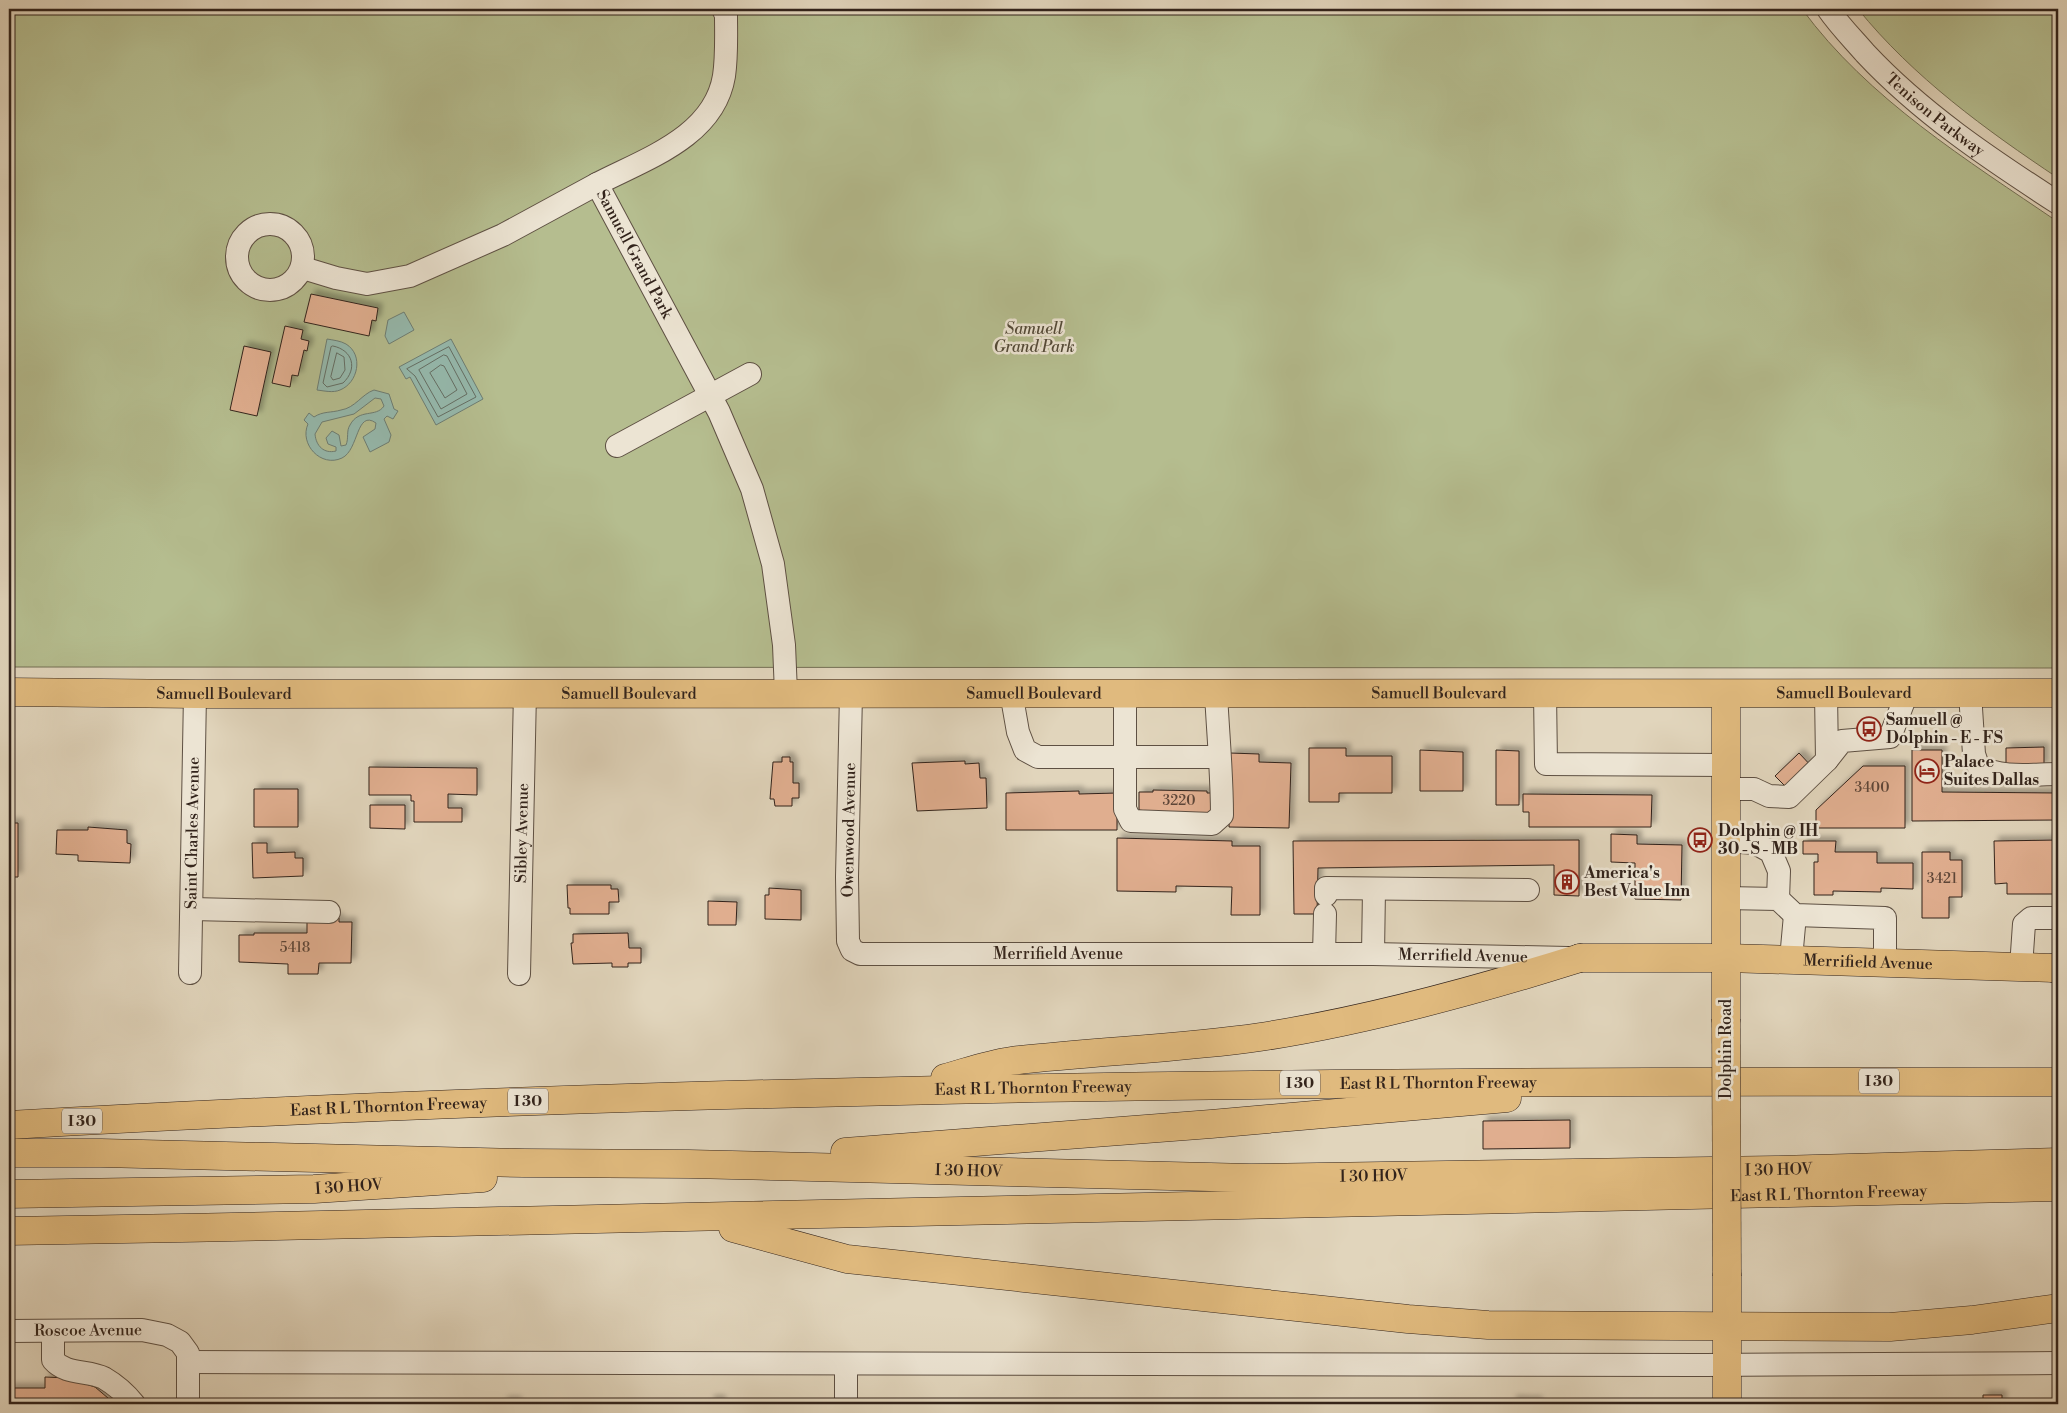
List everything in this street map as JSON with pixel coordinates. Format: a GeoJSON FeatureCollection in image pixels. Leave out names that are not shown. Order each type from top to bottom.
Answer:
{"type":"FeatureCollection","features":[{"type":"Feature","properties":{"kind":"main road","name":"Samuell Boulevard"},"geometry":{"type":"LineString","coordinates":[[9,692],[195,694],[526,692],[851,694],[1012,692],[2058,693]]}},
{"type":"Feature","properties":{"kind":"main road","name":"Dolphin Road"},"geometry":{"type":"LineString","coordinates":[[1726,694],[1727,1404]]}},
{"type":"Feature","properties":{"kind":"main road","name":"Merrifield Avenue"},"geometry":{"type":"LineString","coordinates":[[1580,958],[1791,959],[1885,964],[2057,968]]}},
{"type":"Feature","properties":{"kind":"main road"},"geometry":{"type":"LineString","coordinates":[[900,1089],[1010,1062],[1262,1037],[1366,1016],[1506,981],[1580,958]]}},
{"type":"Feature","properties":{"kind":"main road"},"geometry":{"type":"LineString","coordinates":[[689,1164],[1211,1124],[1700,1081]]}},
{"type":"Feature","properties":{"kind":"main road","name":"East R L Thornton Freeway"},"geometry":{"type":"LineString","coordinates":[[9,1125],[156,1116],[430,1104],[900,1089],[1282,1083],[2058,1082]]}},
{"type":"Feature","properties":{"kind":"main road"},"geometry":{"type":"LineString","coordinates":[[9,1108],[156,1116]]}},
{"type":"Feature","properties":{"kind":"main road","name":"I 30 HOV"},"geometry":{"type":"LineString","coordinates":[[9,1152],[101,1152],[524,1164],[689,1164],[1251,1178],[1776,1170],[2058,1162]]}},
{"type":"Feature","properties":{"kind":"main road"},"geometry":{"type":"LineString","coordinates":[[689,1164],[996,1178],[1422,1204]]}},
{"type":"Feature","properties":{"kind":"main road","name":"I 30 HOV"},"geometry":{"type":"LineString","coordinates":[[9,1194],[362,1187],[689,1164]]}},
{"type":"Feature","properties":{"kind":"main road","name":"East R L Thornton Freeway"},"geometry":{"type":"LineString","coordinates":[[9,1231],[704,1220],[1422,1204],[2058,1186]]}},
{"type":"Feature","properties":{"kind":"main road"},"geometry":{"type":"LineString","coordinates":[[704,1220],[847,1259],[1408,1319],[1488,1325],[1890,1327],[1972,1320],[2058,1308]]}},
{"type":"Feature","properties":{"kind":"street","name":"Samuell Grand Park"},"geometry":{"type":"LineString","coordinates":[[723,9],[726,14],[724,77],[715,104],[700,125],[672,146],[598,184],[710,396],[739,457],[765,530],[773,564],[784,645],[786,693]]}},
{"type":"Feature","properties":{"kind":"street","name":"Tenison Parkway"},"geometry":{"type":"LineString","coordinates":[[1828,9],[1837,22],[1886,75],[1955,133],[2058,203]]}},
{"type":"Feature","properties":{"kind":"street"},"geometry":{"type":"LineString","coordinates":[[303,268],[336,278],[367,284],[410,276],[502,235],[598,184]]}},
{"type":"Feature","properties":{"kind":"street"},"geometry":{"type":"LineString","coordinates":[[617,446],[750,374]]}},
{"type":"Feature","properties":{"kind":"street","name":"Sibley Avenue"},"geometry":{"type":"LineString","coordinates":[[519,974],[526,692]]}},
{"type":"Feature","properties":{"kind":"street"},"geometry":{"type":"LineString","coordinates":[[1012,692],[1018,732],[1025,750],[1038,757],[1219,757]]}},
{"type":"Feature","properties":{"kind":"street"},"geometry":{"type":"LineString","coordinates":[[1125,692],[1125,809],[1132,821],[1212,824],[1222,815],[1222,776],[1219,757],[1216,693]]}},
{"type":"Feature","properties":{"kind":"street"},"geometry":{"type":"LineString","coordinates":[[1545,693],[1546,764],[1725,777],[1769,796],[1789,797],[1827,760],[1842,741],[1890,737],[1907,693]]}},
{"type":"Feature","properties":{"kind":"street"},"geometry":{"type":"LineString","coordinates":[[1826,693],[1827,760]]}},
{"type":"Feature","properties":{"kind":"street"},"geometry":{"type":"LineString","coordinates":[[1970,693],[1974,754],[1978,766],[1988,772],[2011,775],[2058,774]]}},
{"type":"Feature","properties":{"kind":"street","name":"Saint Charles Avenue"},"geometry":{"type":"LineString","coordinates":[[190,973],[195,694]]}},
{"type":"Feature","properties":{"kind":"street","name":"Owenwood Avenue"},"geometry":{"type":"LineString","coordinates":[[851,694],[847,877],[848,941],[852,950],[867,955]]}},
{"type":"Feature","properties":{"kind":"street"},"geometry":{"type":"LineString","coordinates":[[1726,841],[1755,843],[1771,852],[1779,871],[1778,899]]}},
{"type":"Feature","properties":{"kind":"street"},"geometry":{"type":"LineString","coordinates":[[1324,954],[1326,888],[1528,890]]}},
{"type":"Feature","properties":{"kind":"street"},"geometry":{"type":"LineString","coordinates":[[1373,954],[1374,889]]}},
{"type":"Feature","properties":{"kind":"street"},"geometry":{"type":"LineString","coordinates":[[1726,898],[1778,899],[1795,916],[1885,918],[1885,964]]}},
{"type":"Feature","properties":{"kind":"street"},"geometry":{"type":"LineString","coordinates":[[192,909],[329,912]]}},
{"type":"Feature","properties":{"kind":"street"},"geometry":{"type":"LineString","coordinates":[[1791,959],[1795,916]]}},
{"type":"Feature","properties":{"kind":"street"},"geometry":{"type":"LineString","coordinates":[[2021,967],[2024,924],[2031,918],[2058,918]]}},
{"type":"Feature","properties":{"kind":"street","name":"Merrifield Avenue"},"geometry":{"type":"LineString","coordinates":[[867,955],[1373,954],[1580,958]]}},
{"type":"Feature","properties":{"kind":"street","name":"Roscoe Avenue"},"geometry":{"type":"LineString","coordinates":[[9,1331],[142,1330],[167,1335],[180,1342],[188,1353],[188,1362]]}},
{"type":"Feature","properties":{"kind":"street"},"geometry":{"type":"LineString","coordinates":[[53,1332],[53,1360],[59,1367],[103,1378],[120,1388],[134,1404]]}},
{"type":"Feature","properties":{"kind":"street"},"geometry":{"type":"LineString","coordinates":[[188,1404],[188,1362],[1727,1365],[2058,1363]]}},
{"type":"Feature","properties":{"kind":"street"},"geometry":{"type":"LineString","coordinates":[[846,1364],[846,1404]]}},
{"type":"Feature","properties":{"kind":"green space","name":"Samuell Grand Park"},"geometry":{"type":"Polygon","coordinates":[[[9,9],[1802,9],[1857,72],[1888,100],[1954,151],[2058,222],[2058,668],[9,667],[9,9]]]}},
{"type":"Feature","properties":{"kind":"green space"},"geometry":{"type":"Polygon","coordinates":[[[1858,9],[2058,9],[2058,178],[2004,141],[1926,80],[1879,34],[1858,9]]]}},
{"type":"Feature","properties":{"kind":"water"},"geometry":{"type":"Polygon","coordinates":[[[404,312],[414,330],[389,344],[385,336],[388,320],[404,312]]]}},
{"type":"Feature","properties":{"kind":"water"},"geometry":{"type":"Polygon","coordinates":[[[327,339],[346,344],[352,349],[357,362],[355,375],[351,381],[340,390],[329,392],[317,390],[327,339]]]}},
{"type":"Feature","properties":{"kind":"water"},"geometry":{"type":"Polygon","coordinates":[[[451,339],[483,399],[436,425],[410,377],[406,379],[399,367],[451,339]]]}},
{"type":"Feature","properties":{"kind":"water"},"geometry":{"type":"Polygon","coordinates":[[[374,390],[389,394],[394,409],[398,411],[393,419],[387,416],[384,419],[391,435],[389,442],[370,452],[363,437],[375,429],[376,423],[369,420],[365,421],[361,426],[348,454],[342,458],[327,460],[314,452],[309,446],[306,432],[308,424],[304,420],[309,413],[314,417],[346,409],[374,390]],[[375,398],[354,414],[322,422],[315,434],[321,448],[332,452],[336,451],[336,447],[328,444],[326,438],[332,431],[339,435],[341,446],[346,445],[349,427],[354,420],[363,415],[381,410],[384,406],[381,399],[375,398]]]}},
{"type":"Feature","properties":{"kind":"building"},"geometry":{"type":"Polygon","coordinates":[[[311,294],[378,308],[376,321],[372,320],[369,336],[304,322],[311,294]]]}},
{"type":"Feature","properties":{"kind":"building"},"geometry":{"type":"Polygon","coordinates":[[[285,326],[303,330],[301,339],[309,341],[307,351],[304,350],[298,376],[292,375],[290,387],[272,383],[285,326]]]}},
{"type":"Feature","properties":{"kind":"building"},"geometry":{"type":"Polygon","coordinates":[[[244,346],[271,352],[257,416],[230,410],[244,346]]]}},
{"type":"Feature","properties":{"kind":"building"},"geometry":{"type":"Polygon","coordinates":[[[2044,747],[2044,767],[2006,767],[2006,748],[2044,747]]]}},
{"type":"Feature","properties":{"kind":"building"},"geometry":{"type":"Polygon","coordinates":[[[1309,748],[1346,748],[1346,756],[1392,756],[1392,793],[1339,793],[1339,802],[1309,802],[1309,748]]]}},
{"type":"Feature","properties":{"kind":"building"},"geometry":{"type":"Polygon","coordinates":[[[1420,750],[1463,752],[1463,791],[1420,791],[1420,750]]]}},
{"type":"Feature","properties":{"kind":"building"},"geometry":{"type":"Polygon","coordinates":[[[1496,750],[1519,751],[1519,805],[1496,805],[1496,750]]]}},
{"type":"Feature","properties":{"kind":"building","name":"Palace Suites Dallas"},"geometry":{"type":"Polygon","coordinates":[[[1912,750],[1942,750],[1942,792],[2058,793],[2058,820],[1912,821],[1912,750]]]}},
{"type":"Feature","properties":{"kind":"building"},"geometry":{"type":"Polygon","coordinates":[[[1230,753],[1259,754],[1259,762],[1291,763],[1289,828],[1229,827],[1230,753]]]}},
{"type":"Feature","properties":{"kind":"building"},"geometry":{"type":"Polygon","coordinates":[[[1799,753],[1814,769],[1791,792],[1775,776],[1799,753]]]}},
{"type":"Feature","properties":{"kind":"building"},"geometry":{"type":"Polygon","coordinates":[[[782,757],[790,757],[790,762],[793,762],[793,783],[799,783],[799,798],[792,798],[792,806],[775,806],[774,799],[770,799],[773,762],[782,762],[782,757]]]}},
{"type":"Feature","properties":{"kind":"building"},"geometry":{"type":"Polygon","coordinates":[[[965,761],[965,764],[979,763],[980,778],[986,778],[987,808],[917,811],[912,763],[965,761]]]}},
{"type":"Feature","properties":{"kind":"building"},"geometry":{"type":"Polygon","coordinates":[[[1863,766],[1905,766],[1905,828],[1816,828],[1816,810],[1863,766]]]}},
{"type":"Feature","properties":{"kind":"building"},"geometry":{"type":"Polygon","coordinates":[[[369,767],[477,768],[477,795],[448,794],[448,808],[462,808],[462,822],[414,822],[414,801],[411,801],[411,795],[369,795],[369,767]]]}},
{"type":"Feature","properties":{"kind":"building"},"geometry":{"type":"Polygon","coordinates":[[[254,789],[298,789],[298,827],[254,827],[254,789]]]}},
{"type":"Feature","properties":{"kind":"building"},"geometry":{"type":"Polygon","coordinates":[[[1153,790],[1219,793],[1210,819],[1139,810],[1139,792],[1153,792],[1153,790]]]}},
{"type":"Feature","properties":{"kind":"building"},"geometry":{"type":"Polygon","coordinates":[[[1079,791],[1079,794],[1117,793],[1117,830],[1006,830],[1006,793],[1079,791]]]}},
{"type":"Feature","properties":{"kind":"building"},"geometry":{"type":"Polygon","coordinates":[[[1523,794],[1652,795],[1651,827],[1529,827],[1529,812],[1523,812],[1523,794]]]}},
{"type":"Feature","properties":{"kind":"building"},"geometry":{"type":"Polygon","coordinates":[[[370,805],[405,805],[405,829],[370,828],[370,805]]]}},
{"type":"Feature","properties":{"kind":"building"},"geometry":{"type":"Polygon","coordinates":[[[9,823],[18,823],[18,877],[9,877],[9,823]]]}},
{"type":"Feature","properties":{"kind":"building"},"geometry":{"type":"Polygon","coordinates":[[[88,827],[127,830],[127,843],[131,844],[130,863],[78,861],[78,855],[56,854],[57,830],[88,830],[88,827]]]}},
{"type":"Feature","properties":{"kind":"building"},"geometry":{"type":"Polygon","coordinates":[[[1611,834],[1637,835],[1637,844],[1682,845],[1681,900],[1635,899],[1635,863],[1611,862],[1611,834]]]}},
{"type":"Feature","properties":{"kind":"building"},"geometry":{"type":"Polygon","coordinates":[[[1117,838],[1232,841],[1232,846],[1260,846],[1260,915],[1231,915],[1232,887],[1176,886],[1176,892],[1117,891],[1117,838]]]}},
{"type":"Feature","properties":{"kind":"building","name":"America's Best Value Inn"},"geometry":{"type":"Polygon","coordinates":[[[1579,840],[1579,896],[1554,895],[1554,865],[1318,868],[1317,914],[1294,914],[1293,841],[1579,840]]]}},
{"type":"Feature","properties":{"kind":"building"},"geometry":{"type":"Polygon","coordinates":[[[2058,840],[2058,894],[2007,894],[2007,883],[1995,884],[1994,841],[2058,840]]]}},
{"type":"Feature","properties":{"kind":"building"},"geometry":{"type":"Polygon","coordinates":[[[1803,841],[1836,841],[1835,852],[1877,852],[1877,863],[1913,863],[1913,889],[1881,888],[1881,892],[1833,891],[1833,895],[1814,895],[1814,862],[1818,862],[1818,854],[1803,854],[1803,841]]]}},
{"type":"Feature","properties":{"kind":"building"},"geometry":{"type":"Polygon","coordinates":[[[252,843],[267,843],[267,853],[295,852],[295,858],[303,858],[303,876],[253,878],[252,843]]]}},
{"type":"Feature","properties":{"kind":"building"},"geometry":{"type":"Polygon","coordinates":[[[1922,852],[1950,852],[1950,860],[1962,860],[1962,897],[1949,897],[1949,918],[1922,918],[1922,852]]]}},
{"type":"Feature","properties":{"kind":"building"},"geometry":{"type":"Polygon","coordinates":[[[567,885],[611,885],[611,889],[618,889],[619,902],[609,902],[609,914],[570,914],[567,885]]]}},
{"type":"Feature","properties":{"kind":"building"},"geometry":{"type":"Polygon","coordinates":[[[769,888],[801,890],[801,920],[765,919],[765,895],[769,895],[769,888]]]}},
{"type":"Feature","properties":{"kind":"building"},"geometry":{"type":"Polygon","coordinates":[[[708,901],[737,902],[736,925],[708,925],[708,901]]]}},
{"type":"Feature","properties":{"kind":"building"},"geometry":{"type":"Polygon","coordinates":[[[307,918],[339,918],[339,922],[352,922],[351,963],[319,963],[318,974],[288,974],[288,964],[239,962],[239,935],[254,935],[254,933],[307,933],[307,918]]]}},
{"type":"Feature","properties":{"kind":"building"},"geometry":{"type":"Polygon","coordinates":[[[628,933],[629,948],[641,948],[641,963],[628,963],[628,967],[612,967],[612,963],[573,964],[571,943],[573,943],[573,934],[628,933]]]}},
{"type":"Feature","properties":{"kind":"building"},"geometry":{"type":"Polygon","coordinates":[[[1570,1120],[1570,1148],[1483,1149],[1483,1121],[1570,1120]]]}},
{"type":"Feature","properties":{"kind":"building"},"geometry":{"type":"Polygon","coordinates":[[[45,1377],[68,1378],[95,1387],[115,1404],[9,1404],[9,1388],[45,1388],[45,1377]]]}},
{"type":"Feature","properties":{"kind":"building"},"geometry":{"type":"Polygon","coordinates":[[[1983,1395],[2002,1395],[2002,1404],[1983,1404],[1983,1395]]]}},
{"type":"Feature","properties":{"kind":"building"},"geometry":{"type":"Polygon","coordinates":[[[710,1400],[721,1400],[721,1404],[710,1404],[710,1400]]]}},
{"type":"Feature","properties":{"kind":"building"},"geometry":{"type":"Polygon","coordinates":[[[1512,1400],[1538,1401],[1538,1404],[1512,1404],[1512,1400]]]}},
{"type":"Feature","properties":{"kind":"building"},"geometry":{"type":"Polygon","coordinates":[[[503,1401],[517,1401],[517,1404],[503,1404],[503,1401]]]}},
{"type":"Feature","properties":{"kind":"place","name":"Samuell @ Dolphin - E - FS"},"geometry":{"type":"Point","coordinates":[1869,729]}},
{"type":"Feature","properties":{"kind":"place","name":"Palace Suites Dallas"},"geometry":{"type":"Point","coordinates":[1927,771]}},
{"type":"Feature","properties":{"kind":"place","name":"Dolphin @ IH 30 - S - MB"},"geometry":{"type":"Point","coordinates":[1700,840]}},
{"type":"Feature","properties":{"kind":"place","name":"America's Best Value Inn"},"geometry":{"type":"Point","coordinates":[1567,882]}}]}
